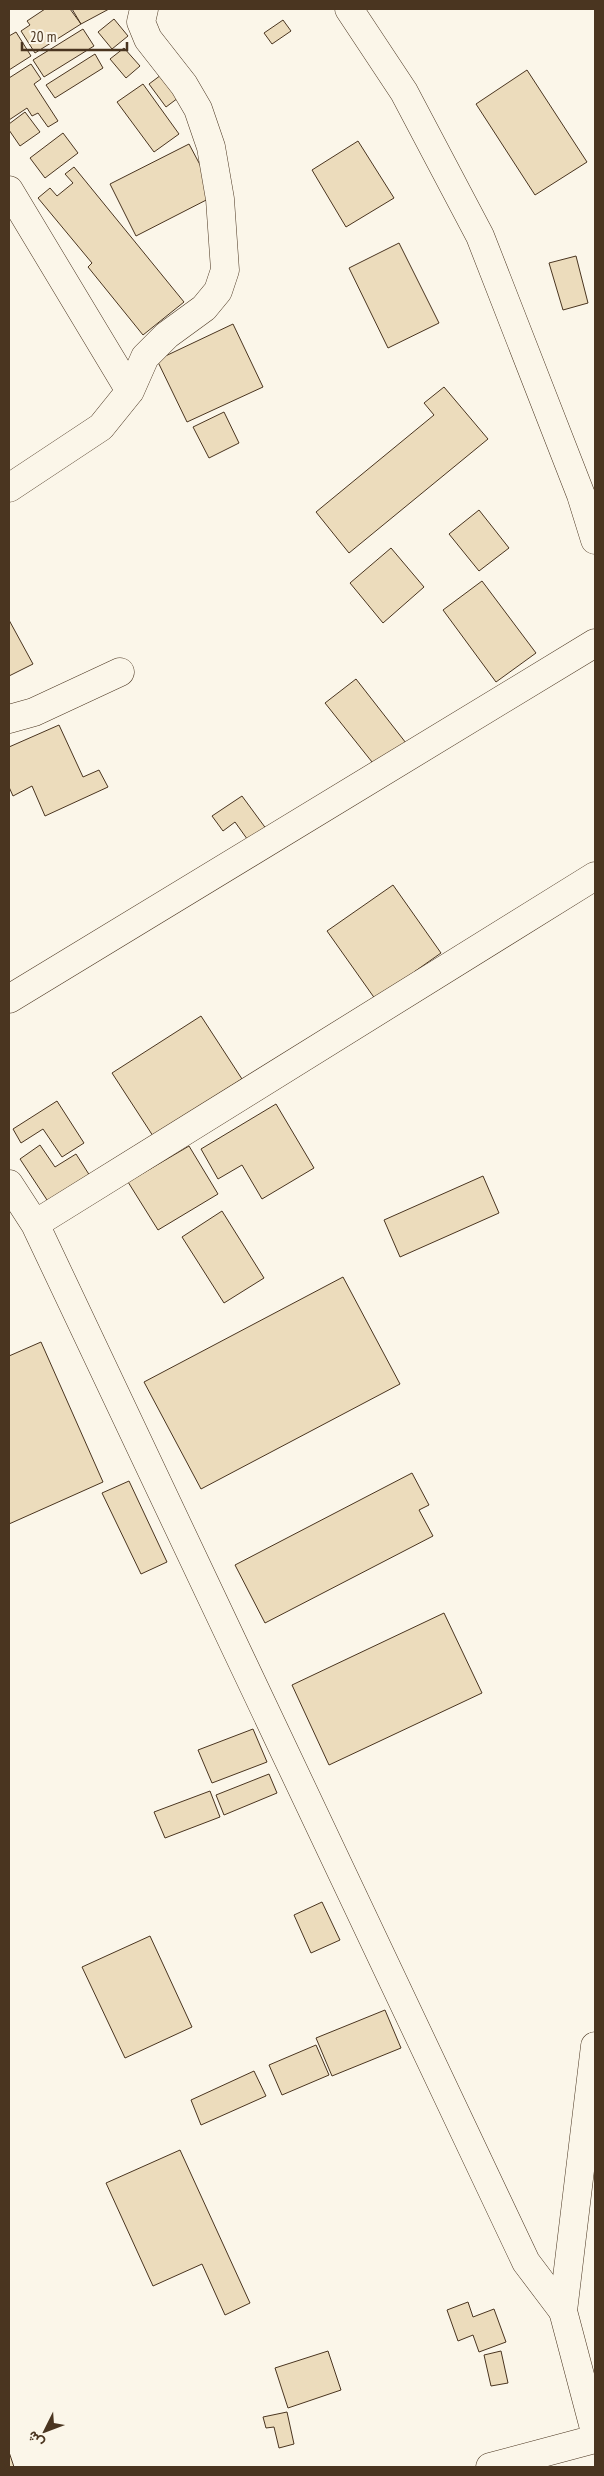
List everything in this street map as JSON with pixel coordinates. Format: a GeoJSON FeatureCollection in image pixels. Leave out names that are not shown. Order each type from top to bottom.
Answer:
{"type":"FeatureCollection","features":[{"type":"Feature","properties":{"kind":"street"},"geometry":{"type":"LineString","coordinates":[[9,488],[101,428],[130,391],[145,357],[167,335],[204,308],[218,291],[225,270],[220,199],[211,147],[198,109],[184,85],[148,39],[141,22],[144,9]]}},
{"type":"Feature","properties":{"kind":"street"},"geometry":{"type":"LineString","coordinates":[[349,9],[404,92],[480,236],[578,486],[594,536]]}},
{"type":"Feature","properties":{"kind":"street"},"geometry":{"type":"LineString","coordinates":[[9,190],[130,391]]}},
{"type":"Feature","properties":{"kind":"street"},"geometry":{"type":"LineString","coordinates":[[9,999],[595,643]]}},
{"type":"Feature","properties":{"kind":"street"},"geometry":{"type":"LineString","coordinates":[[9,719],[34,712],[120,672]]}},
{"type":"Feature","properties":{"kind":"street"},"geometry":{"type":"LineString","coordinates":[[35,1224],[595,876]]}},
{"type":"Feature","properties":{"kind":"street"},"geometry":{"type":"LineString","coordinates":[[9,1184],[35,1224],[526,2262],[563,2311]]}},
{"type":"Feature","properties":{"kind":"street"},"geometry":{"type":"LineString","coordinates":[[595,2046],[563,2311],[595,2432]]}},
{"type":"Feature","properties":{"kind":"street"},"geometry":{"type":"LineString","coordinates":[[490,2467],[595,2438]]}},
{"type":"Feature","properties":{"kind":"building"},"geometry":{"type":"Polygon","coordinates":[[[45,9],[70,9],[81,24],[35,53],[21,31],[30,25],[27,21],[45,9]]]}},
{"type":"Feature","properties":{"kind":"building"},"geometry":{"type":"Polygon","coordinates":[[[72,9],[109,9],[81,24],[72,9]]]}},
{"type":"Feature","properties":{"kind":"building"},"geometry":{"type":"Polygon","coordinates":[[[114,19],[128,36],[112,49],[98,32],[114,19]]]}},
{"type":"Feature","properties":{"kind":"building"},"geometry":{"type":"Polygon","coordinates":[[[283,20],[291,31],[272,44],[264,33],[283,20]]]}},
{"type":"Feature","properties":{"kind":"building"},"geometry":{"type":"Polygon","coordinates":[[[83,29],[94,46],[44,77],[33,60],[83,29]]]}},
{"type":"Feature","properties":{"kind":"building"},"geometry":{"type":"Polygon","coordinates":[[[16,32],[31,56],[9,70],[9,36],[16,32]]]}},
{"type":"Feature","properties":{"kind":"building"},"geometry":{"type":"Polygon","coordinates":[[[124,48],[140,66],[126,78],[110,59],[124,48]]]}},
{"type":"Feature","properties":{"kind":"building"},"geometry":{"type":"Polygon","coordinates":[[[95,54],[103,68],[55,98],[46,85],[95,54]]]}},
{"type":"Feature","properties":{"kind":"building"},"geometry":{"type":"Polygon","coordinates":[[[31,64],[41,79],[34,84],[58,121],[48,127],[38,113],[32,116],[27,108],[9,120],[9,78],[31,64]]]}},
{"type":"Feature","properties":{"kind":"building"},"geometry":{"type":"Polygon","coordinates":[[[527,70],[587,162],[535,195],[476,104],[527,70]]]}},
{"type":"Feature","properties":{"kind":"building"},"geometry":{"type":"Polygon","coordinates":[[[165,72],[182,95],[166,107],[149,84],[165,72]]]}},
{"type":"Feature","properties":{"kind":"building"},"geometry":{"type":"Polygon","coordinates":[[[143,84],[179,134],[154,152],[117,102],[143,84]]]}},
{"type":"Feature","properties":{"kind":"building"},"geometry":{"type":"Polygon","coordinates":[[[25,112],[40,132],[20,146],[9,130],[9,124],[25,112]]]}},
{"type":"Feature","properties":{"kind":"building"},"geometry":{"type":"Polygon","coordinates":[[[63,133],[78,153],[45,178],[30,158],[63,133]]]}},
{"type":"Feature","properties":{"kind":"building"},"geometry":{"type":"Polygon","coordinates":[[[358,141],[394,198],[346,227],[312,170],[358,141]]]}},
{"type":"Feature","properties":{"kind":"building"},"geometry":{"type":"Polygon","coordinates":[[[189,144],[216,195],[136,236],[110,184],[189,144]]]}},
{"type":"Feature","properties":{"kind":"building"},"geometry":{"type":"Polygon","coordinates":[[[74,167],[184,302],[143,335],[88,267],[92,263],[38,198],[50,188],[57,196],[73,183],[65,174],[74,167]]]}},
{"type":"Feature","properties":{"kind":"building"},"geometry":{"type":"Polygon","coordinates":[[[399,243],[439,323],[388,348],[349,268],[399,243]]]}},
{"type":"Feature","properties":{"kind":"building"},"geometry":{"type":"Polygon","coordinates":[[[576,256],[588,303],[563,310],[549,263],[576,256]]]}},
{"type":"Feature","properties":{"kind":"building"},"geometry":{"type":"Polygon","coordinates":[[[233,324],[263,387],[187,422],[157,360],[233,324]]]}},
{"type":"Feature","properties":{"kind":"building"},"geometry":{"type":"Polygon","coordinates":[[[444,387],[488,439],[349,553],[316,512],[434,415],[424,403],[444,387]]]}},
{"type":"Feature","properties":{"kind":"building"},"geometry":{"type":"Polygon","coordinates":[[[224,412],[239,443],[209,458],[193,427],[224,412]]]}},
{"type":"Feature","properties":{"kind":"building"},"geometry":{"type":"Polygon","coordinates":[[[479,510],[509,548],[479,571],[449,534],[479,510]]]}},
{"type":"Feature","properties":{"kind":"building"},"geometry":{"type":"Polygon","coordinates":[[[391,548],[424,587],[383,623],[350,583],[391,548]]]}},
{"type":"Feature","properties":{"kind":"building"},"geometry":{"type":"Polygon","coordinates":[[[482,581],[536,653],[496,682],[443,610],[482,581]]]}},
{"type":"Feature","properties":{"kind":"building"},"geometry":{"type":"Polygon","coordinates":[[[9,620],[33,664],[9,676],[9,620]]]}},
{"type":"Feature","properties":{"kind":"building"},"geometry":{"type":"Polygon","coordinates":[[[356,679],[406,743],[376,767],[325,703],[356,679]]]}},
{"type":"Feature","properties":{"kind":"building"},"geometry":{"type":"Polygon","coordinates":[[[59,725],[83,777],[99,770],[108,787],[45,816],[32,786],[13,796],[9,787],[9,747],[59,725]]]}},
{"type":"Feature","properties":{"kind":"building"},"geometry":{"type":"Polygon","coordinates":[[[242,796],[267,830],[250,843],[235,822],[223,831],[212,816],[242,796]]]}},
{"type":"Feature","properties":{"kind":"building"},"geometry":{"type":"Polygon","coordinates":[[[393,885],[441,953],[414,972],[414,978],[378,1003],[327,931],[393,885]]]}},
{"type":"Feature","properties":{"kind":"building"},"geometry":{"type":"Polygon","coordinates":[[[201,1016],[242,1079],[153,1136],[112,1073],[201,1016]]]}},
{"type":"Feature","properties":{"kind":"building"},"geometry":{"type":"Polygon","coordinates":[[[57,1101],[84,1143],[62,1157],[43,1129],[21,1143],[13,1129],[57,1101]]]}},
{"type":"Feature","properties":{"kind":"building"},"geometry":{"type":"Polygon","coordinates":[[[276,1104],[314,1168],[262,1199],[242,1165],[218,1179],[201,1149],[276,1104]]]}},
{"type":"Feature","properties":{"kind":"building"},"geometry":{"type":"Polygon","coordinates":[[[40,1145],[55,1167],[76,1154],[90,1176],[49,1203],[20,1159],[40,1145]]]}},
{"type":"Feature","properties":{"kind":"building"},"geometry":{"type":"Polygon","coordinates":[[[189,1146],[218,1194],[158,1230],[128,1182],[189,1146]]]}},
{"type":"Feature","properties":{"kind":"building"},"geometry":{"type":"Polygon","coordinates":[[[483,1176],[499,1213],[400,1257],[384,1220],[483,1176]]]}},
{"type":"Feature","properties":{"kind":"building"},"geometry":{"type":"Polygon","coordinates":[[[222,1211],[264,1278],[224,1303],[182,1237],[222,1211]]]}},
{"type":"Feature","properties":{"kind":"building"},"geometry":{"type":"Polygon","coordinates":[[[343,1277],[400,1384],[201,1489],[144,1382],[343,1277]]]}},
{"type":"Feature","properties":{"kind":"building"},"geometry":{"type":"Polygon","coordinates":[[[41,1342],[103,1482],[9,1524],[9,1356],[41,1342]]]}},
{"type":"Feature","properties":{"kind":"building"},"geometry":{"type":"Polygon","coordinates":[[[412,1473],[429,1505],[419,1510],[433,1536],[265,1623],[235,1565],[412,1473]]]}},
{"type":"Feature","properties":{"kind":"building"},"geometry":{"type":"Polygon","coordinates":[[[129,1481],[167,1562],[141,1574],[102,1493],[129,1481]]]}},
{"type":"Feature","properties":{"kind":"building"},"geometry":{"type":"Polygon","coordinates":[[[444,1613],[482,1693],[329,1765],[292,1685],[444,1613]]]}},
{"type":"Feature","properties":{"kind":"building"},"geometry":{"type":"Polygon","coordinates":[[[253,1729],[267,1762],[212,1783],[198,1750],[253,1729]]]}},
{"type":"Feature","properties":{"kind":"building"},"geometry":{"type":"Polygon","coordinates":[[[269,1774],[277,1793],[224,1815],[216,1795],[269,1774]]]}},
{"type":"Feature","properties":{"kind":"building"},"geometry":{"type":"Polygon","coordinates":[[[210,1791],[220,1817],[165,1838],[154,1812],[210,1791]]]}},
{"type":"Feature","properties":{"kind":"building"},"geometry":{"type":"Polygon","coordinates":[[[322,1902],[340,1940],[311,1953],[294,1915],[322,1902]]]}},
{"type":"Feature","properties":{"kind":"building"},"geometry":{"type":"Polygon","coordinates":[[[150,1936],[192,2027],[125,2058],[82,1967],[150,1936]]]}},
{"type":"Feature","properties":{"kind":"building"},"geometry":{"type":"Polygon","coordinates":[[[385,2010],[401,2048],[332,2076],[316,2038],[385,2010]]]}},
{"type":"Feature","properties":{"kind":"building"},"geometry":{"type":"Polygon","coordinates":[[[316,2045],[329,2075],[282,2095],[269,2065],[316,2045]]]}},
{"type":"Feature","properties":{"kind":"building"},"geometry":{"type":"Polygon","coordinates":[[[254,2071],[266,2096],[201,2125],[191,2100],[254,2071]]]}},
{"type":"Feature","properties":{"kind":"building"},"geometry":{"type":"Polygon","coordinates":[[[180,2150],[250,2303],[225,2315],[202,2264],[153,2286],[106,2183],[180,2150]]]}},
{"type":"Feature","properties":{"kind":"building"},"geometry":{"type":"Polygon","coordinates":[[[468,2302],[473,2317],[494,2309],[506,2342],[479,2352],[473,2335],[458,2341],[447,2310],[468,2302]]]}},
{"type":"Feature","properties":{"kind":"building"},"geometry":{"type":"Polygon","coordinates":[[[328,2351],[341,2390],[288,2408],[275,2368],[328,2351]]]}},
{"type":"Feature","properties":{"kind":"building"},"geometry":{"type":"Polygon","coordinates":[[[501,2351],[508,2383],[491,2386],[484,2355],[501,2351]]]}},
{"type":"Feature","properties":{"kind":"building"},"geometry":{"type":"Polygon","coordinates":[[[287,2412],[294,2444],[279,2448],[274,2427],[266,2428],[263,2417],[287,2412]]]}},
{"type":"Feature","properties":{"kind":"building"},"geometry":{"type":"Polygon","coordinates":[[[9,2452],[14,2467],[9,2467],[9,2452]]]}}]}
